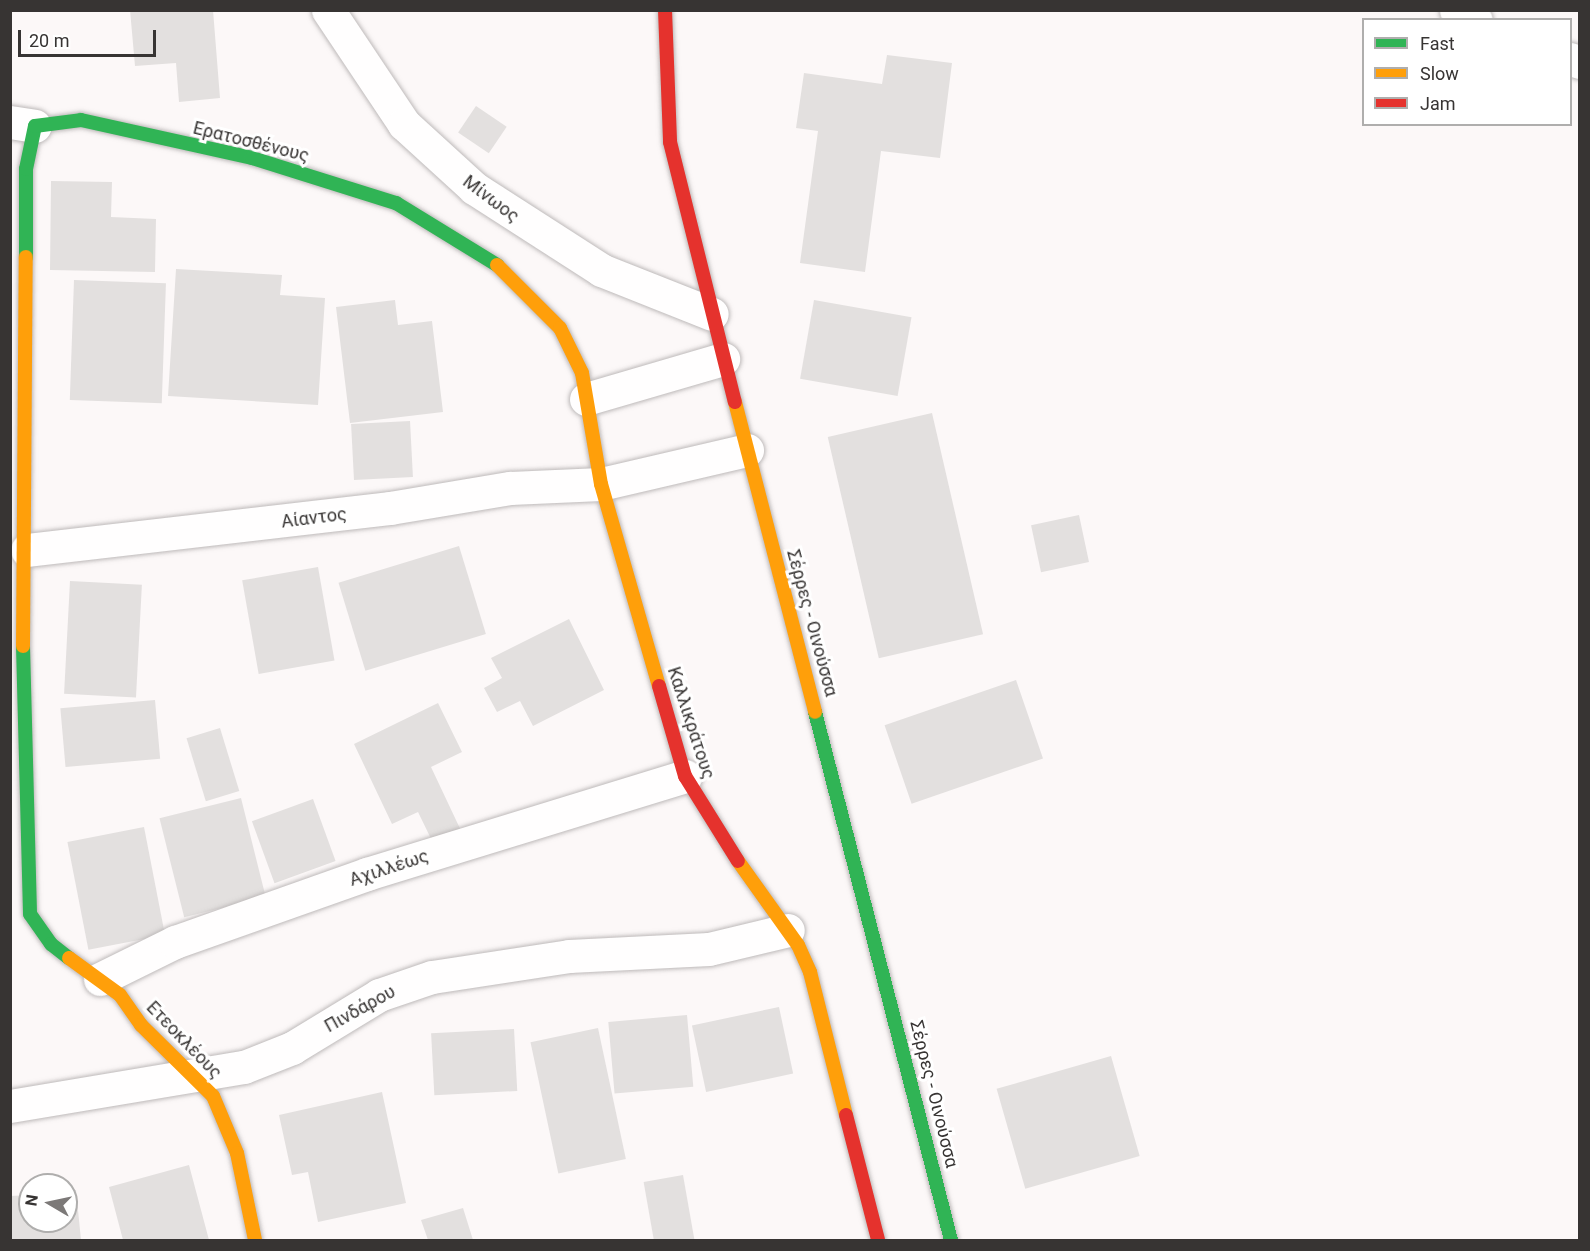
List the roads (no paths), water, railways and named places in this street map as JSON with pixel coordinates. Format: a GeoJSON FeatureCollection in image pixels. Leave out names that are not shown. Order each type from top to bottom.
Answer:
{"type":"FeatureCollection","features":[{"type":"Feature","properties":{"kind":"street","name":"Μίνωος"},"geometry":{"type":"LineString","coordinates":[[328,10],[404,124],[474,188],[583,261],[712,314]]}},
{"type":"Feature","properties":{"kind":"street","name":"Σέρρες - Οινούσσα"},"geometry":{"type":"LineString","coordinates":[[664,10],[670,142],[723,359],[951,1240]]}},
{"type":"Feature","properties":{"kind":"street"},"geometry":{"type":"LineString","coordinates":[[1456,10],[1472,18]]}},
{"type":"Feature","properties":{"kind":"street","name":"Ερατοσθένους"},"geometry":{"type":"LineString","coordinates":[[27,550],[26,169],[23,124],[81,120],[252,158],[396,203],[487,255]]}},
{"type":"Feature","properties":{"kind":"street","name":"Καλλικράτους"},"geometry":{"type":"LineString","coordinates":[[487,255],[561,328],[582,373],[601,484],[685,776],[710,822],[788,930],[810,972],[878,1240]]}},
{"type":"Feature","properties":{"kind":"street"},"geometry":{"type":"LineString","coordinates":[[586,399],[723,359]]}},
{"type":"Feature","properties":{"kind":"street","name":"Αίαντος"},"geometry":{"type":"LineString","coordinates":[[27,550],[390,508],[510,488],[601,484],[747,450]]}},
{"type":"Feature","properties":{"kind":"street","name":"Ετεοκλέους"},"geometry":{"type":"LineString","coordinates":[[27,550],[27,894],[30,914],[51,944],[100,979],[213,1096],[226,1122],[255,1240]]}},
{"type":"Feature","properties":{"kind":"street","name":"Αχιλλέως"},"geometry":{"type":"LineString","coordinates":[[100,979],[175,942],[367,874],[685,776]]}},
{"type":"Feature","properties":{"kind":"street","name":"Πινδάρου"},"geometry":{"type":"LineString","coordinates":[[10,1106],[193,1077],[268,1059],[379,995],[432,977],[569,956],[709,949],[788,930]]}}]}
